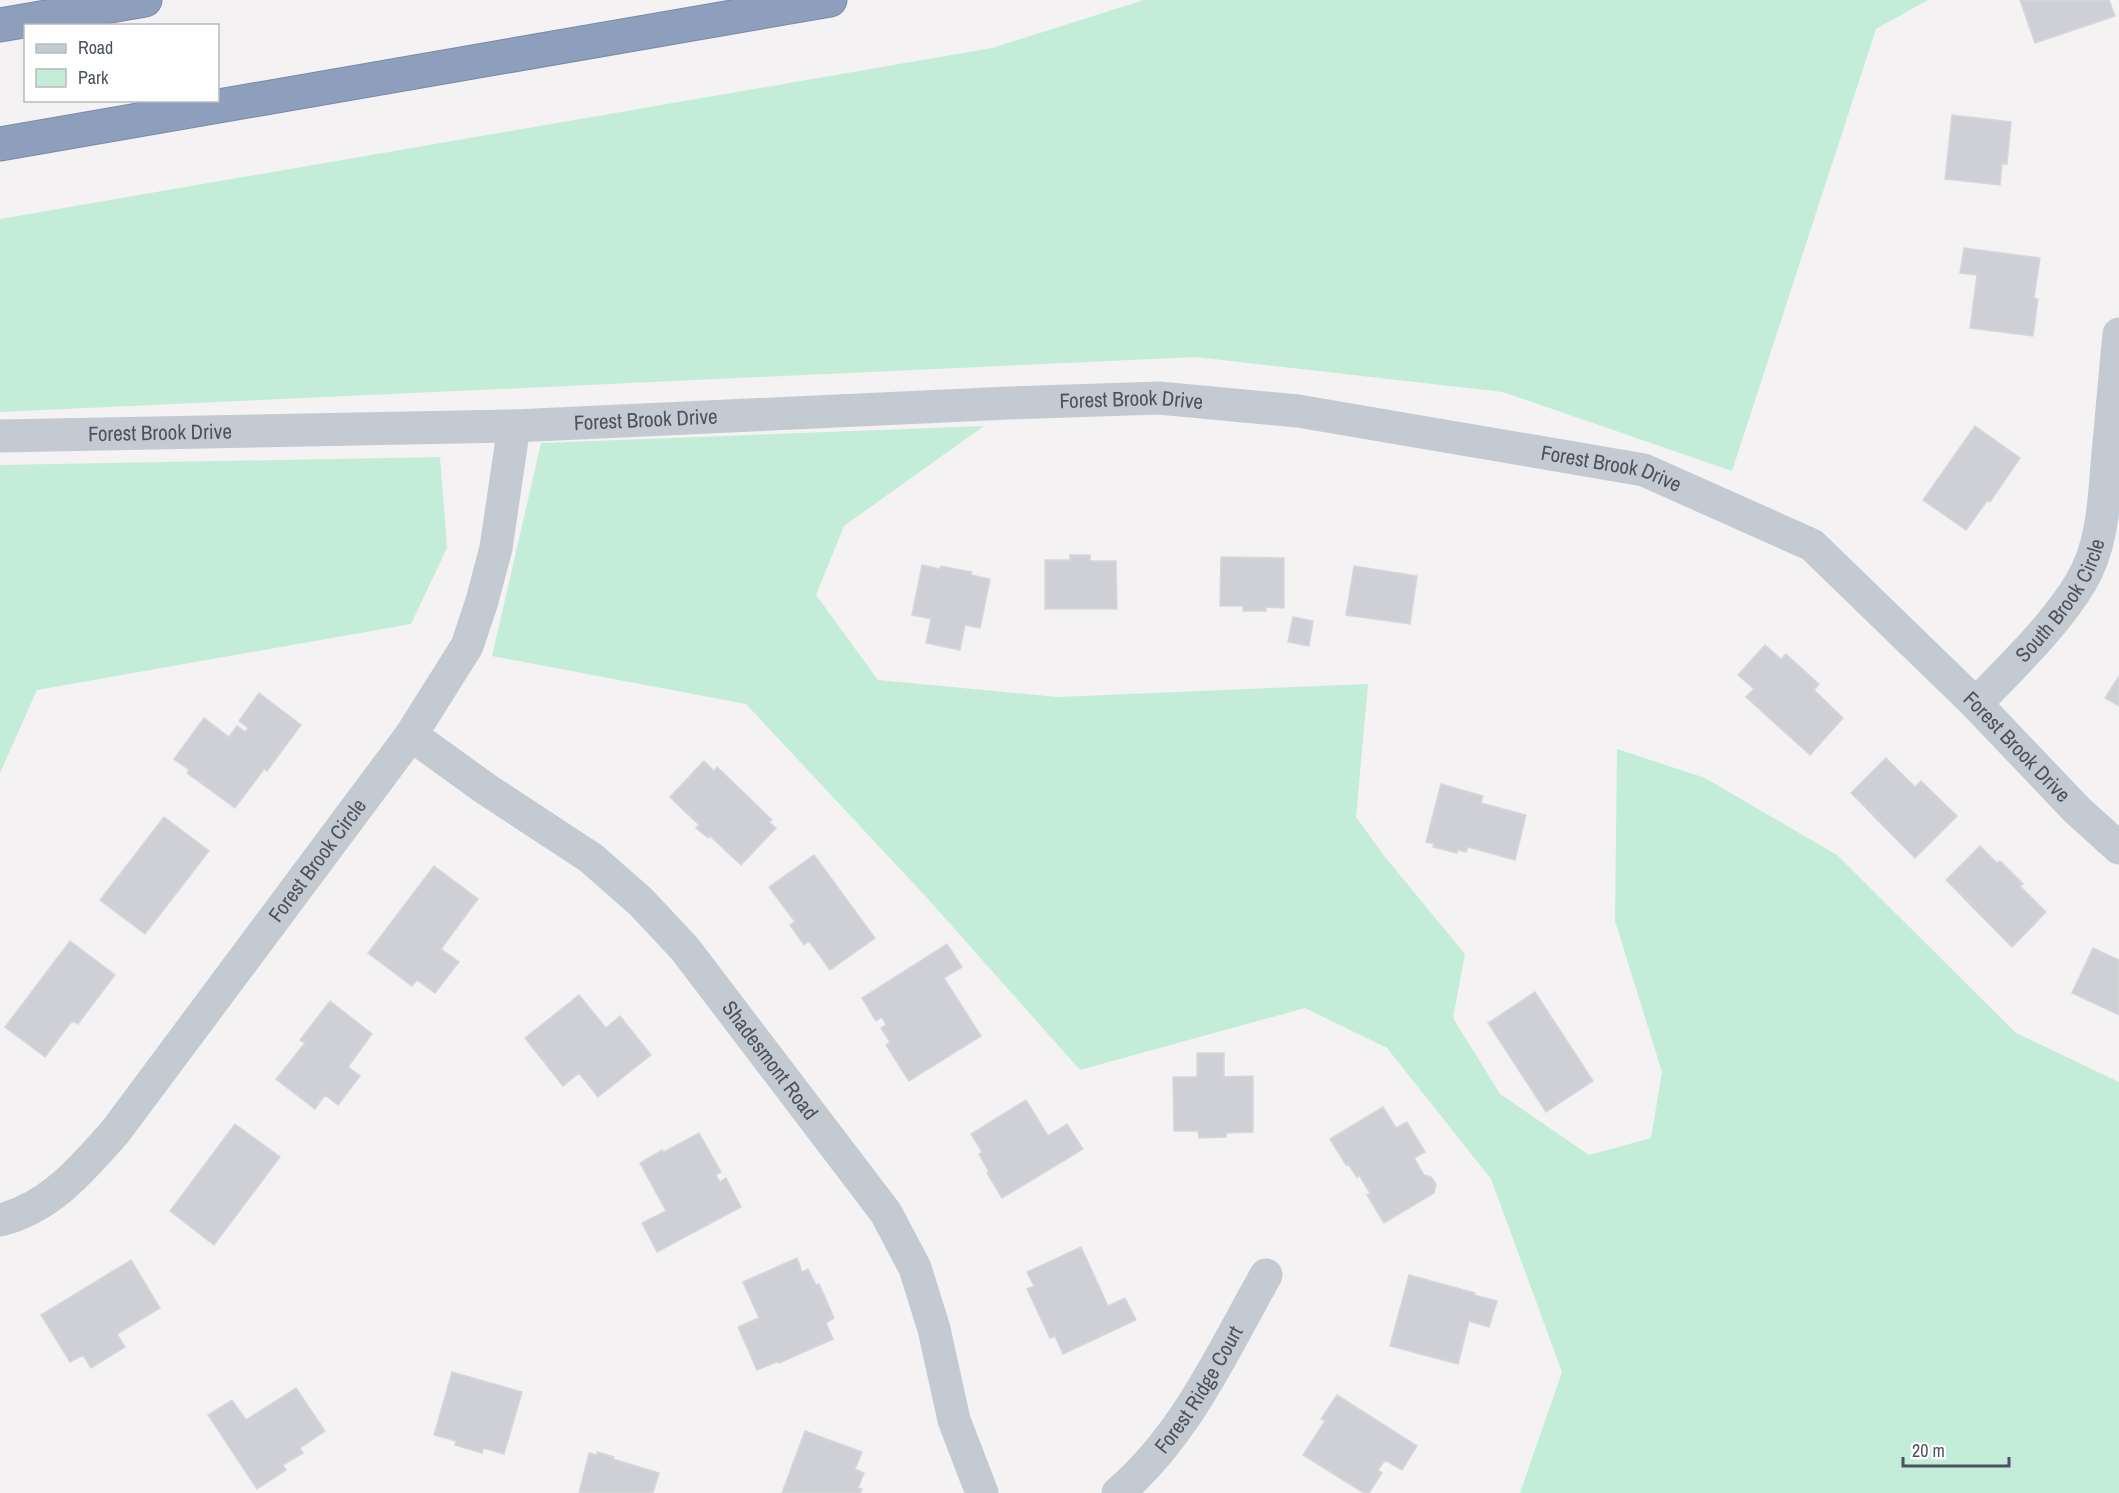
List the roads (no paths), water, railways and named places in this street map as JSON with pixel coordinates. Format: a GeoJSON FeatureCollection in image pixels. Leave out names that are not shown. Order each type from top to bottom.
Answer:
{"type":"FeatureCollection","features":[{"type":"Feature","properties":{"kind":"highway"},"geometry":{"type":"LineString","coordinates":[[0,25],[145,0]]}},
{"type":"Feature","properties":{"kind":"highway"},"geometry":{"type":"LineString","coordinates":[[0,144],[830,0]]}},
{"type":"Feature","properties":{"kind":"street","name":"South Brook Circle"},"geometry":{"type":"LineString","coordinates":[[1976,704],[2061,610],[2081,582],[2094,554],[2103,513],[2119,334]]}},
{"type":"Feature","properties":{"kind":"street","name":"Forest Brook Drive"},"geometry":{"type":"LineString","coordinates":[[0,436],[514,426],[1159,398],[1298,411],[1644,470],[1812,545],[1976,704],[2077,810],[2119,848]]}},
{"type":"Feature","properties":{"kind":"street","name":"Forest Brook Circle"},"geometry":{"type":"LineString","coordinates":[[0,1220],[42,1203],[74,1178],[115,1132],[411,735],[467,646],[482,602],[496,548],[514,426]]}},
{"type":"Feature","properties":{"kind":"street","name":"Shadesmont Road"},"geometry":{"type":"LineString","coordinates":[[411,735],[486,789],[591,858],[641,902],[685,949],[886,1213],[915,1268],[934,1329],[954,1420],[982,1493]]}},
{"type":"Feature","properties":{"kind":"street","name":"Forest Ridge Court"},"geometry":{"type":"LineString","coordinates":[[1118,1493],[1159,1454],[1192,1408],[1266,1275]]}}]}
